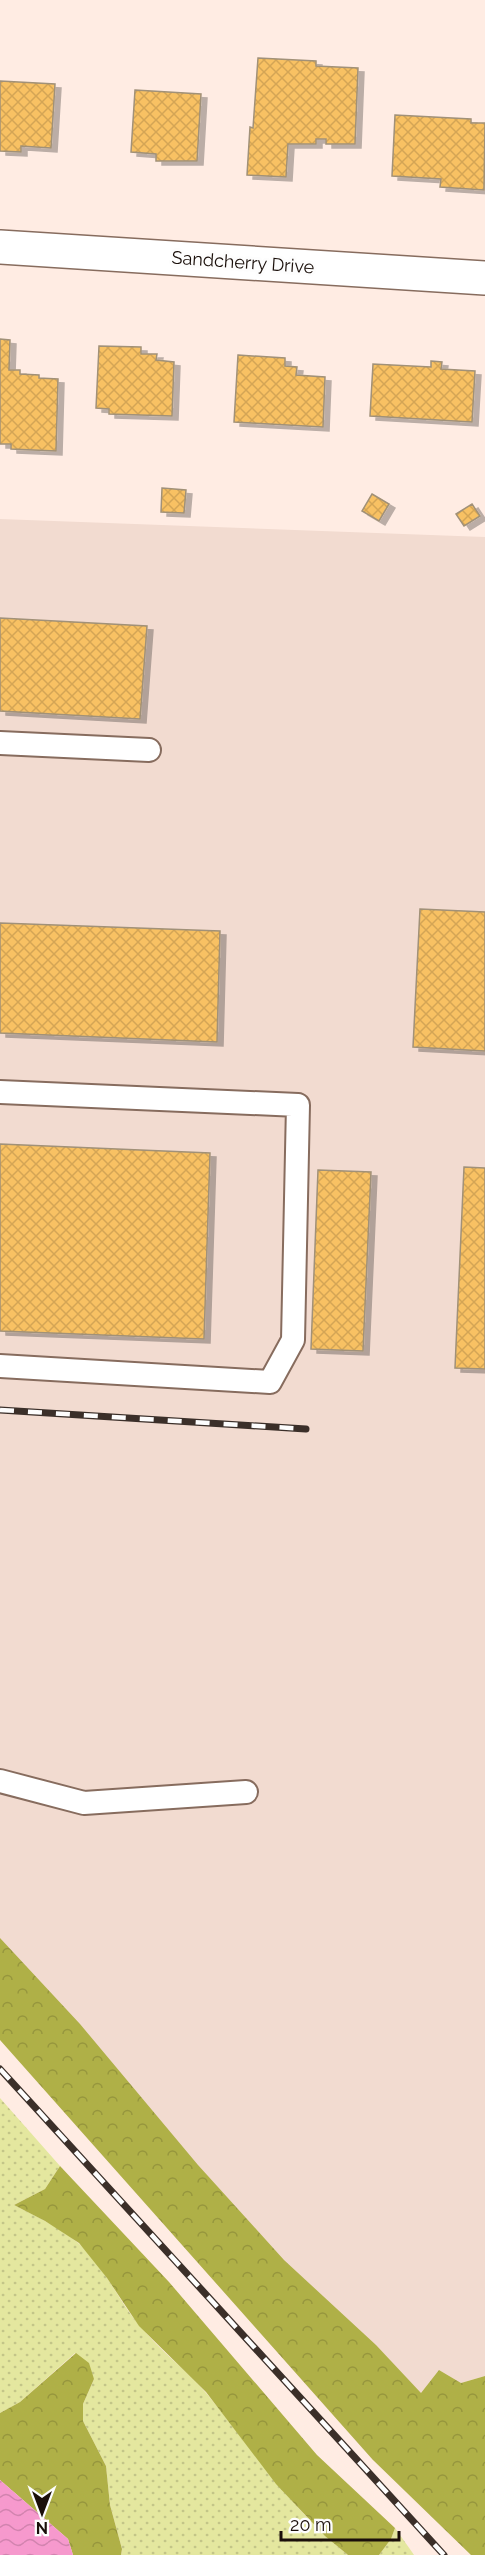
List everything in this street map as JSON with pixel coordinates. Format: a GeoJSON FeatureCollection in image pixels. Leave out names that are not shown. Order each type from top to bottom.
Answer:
{"type":"FeatureCollection","features":[{"type":"Feature","properties":{"kind":"street","name":"Sandcherry Drive"},"geometry":{"type":"LineString","coordinates":[[0,247],[485,278]]}},
{"type":"Feature","properties":{"kind":"lane"},"geometry":{"type":"LineString","coordinates":[[0,743],[149,750]]}},
{"type":"Feature","properties":{"kind":"lane"},"geometry":{"type":"LineString","coordinates":[[0,1092],[298,1105],[293,1340],[270,1382],[0,1366]]}},
{"type":"Feature","properties":{"kind":"lane"},"geometry":{"type":"LineString","coordinates":[[0,1781],[84,1803],[246,1792]]}},
{"type":"Feature","properties":{"kind":"shaded area"},"geometry":{"type":"Polygon","coordinates":[[[0,519],[485,537],[485,2376],[461,2383],[439,2370],[373,2460],[0,2039],[0,519]]]}},
{"type":"Feature","properties":{"kind":"green space"},"geometry":{"type":"Polygon","coordinates":[[[0,1938],[80,2024],[198,2165],[284,2260],[376,2345],[421,2393],[439,2370],[461,2383],[485,2376],[485,2555],[471,2555],[373,2460],[0,2040],[0,1938]]]}},
{"type":"Feature","properties":{"kind":"green space"},"geometry":{"type":"Polygon","coordinates":[[[0,2098],[60,2166],[45,2189],[14,2205],[62,2231],[95,2260],[132,2316],[148,2335],[207,2394],[273,2479],[308,2519],[348,2555],[121,2555],[122,2549],[110,2505],[106,2466],[83,2421],[83,2404],[94,2379],[75,2353],[20,2402],[0,2413],[0,2098]]]}},
{"type":"Feature","properties":{"kind":"green space"},"geometry":{"type":"Polygon","coordinates":[[[60,2166],[169,2282],[317,2455],[395,2528],[391,2539],[379,2555],[348,2555],[325,2536],[276,2484],[206,2392],[139,2326],[107,2278],[79,2243],[45,2221],[14,2205],[45,2189],[60,2166]]]}},
{"type":"Feature","properties":{"kind":"green space"},"geometry":{"type":"Polygon","coordinates":[[[76,2353],[89,2363],[94,2379],[83,2404],[83,2421],[106,2466],[110,2505],[122,2549],[121,2555],[73,2555],[68,2539],[0,2480],[0,2413],[20,2402],[76,2353]]]}},
{"type":"Feature","properties":{"kind":"green space"},"geometry":{"type":"Polygon","coordinates":[[[395,2528],[414,2555],[379,2555],[391,2539],[395,2528]]]}},
{"type":"Feature","properties":{"kind":"water"},"geometry":{"type":"Polygon","coordinates":[[[0,2480],[68,2539],[73,2555],[0,2555],[0,2480]]]}},
{"type":"Feature","properties":{"kind":"building"},"geometry":{"type":"Polygon","coordinates":[[[258,58],[316,61],[316,66],[358,68],[355,144],[326,144],[326,139],[316,139],[316,144],[288,144],[286,177],[247,175],[258,58]]]}},
{"type":"Feature","properties":{"kind":"building"},"geometry":{"type":"Polygon","coordinates":[[[0,81],[55,84],[51,148],[21,146],[21,152],[0,151],[0,81]]]}},
{"type":"Feature","properties":{"kind":"building"},"geometry":{"type":"Polygon","coordinates":[[[135,90],[201,94],[197,161],[156,161],[156,154],[131,152],[135,90]]]}},
{"type":"Feature","properties":{"kind":"building"},"geometry":{"type":"Polygon","coordinates":[[[395,115],[471,119],[471,123],[485,123],[484,190],[440,187],[441,179],[392,176],[395,115]]]}},
{"type":"Feature","properties":{"kind":"building"},"geometry":{"type":"Polygon","coordinates":[[[0,339],[10,340],[9,370],[20,370],[20,374],[39,375],[39,378],[58,379],[56,451],[11,449],[11,444],[0,444],[0,339]]]}},
{"type":"Feature","properties":{"kind":"building"},"geometry":{"type":"Polygon","coordinates":[[[99,346],[141,347],[141,354],[157,354],[156,360],[174,362],[172,416],[109,414],[109,409],[96,408],[99,346]]]}},
{"type":"Feature","properties":{"kind":"building"},"geometry":{"type":"Polygon","coordinates":[[[238,355],[285,358],[285,366],[297,367],[296,375],[325,377],[323,427],[234,422],[238,355]]]}},
{"type":"Feature","properties":{"kind":"building"},"geometry":{"type":"Polygon","coordinates":[[[431,361],[442,362],[441,369],[475,371],[472,422],[370,416],[373,364],[431,367],[431,361]]]}},
{"type":"Feature","properties":{"kind":"building"},"geometry":{"type":"Polygon","coordinates":[[[162,488],[186,490],[184,513],[161,512],[162,488]]]}},
{"type":"Feature","properties":{"kind":"building"},"geometry":{"type":"Polygon","coordinates":[[[372,494],[389,504],[379,521],[362,511],[372,494]]]}},
{"type":"Feature","properties":{"kind":"building"},"geometry":{"type":"Polygon","coordinates":[[[472,504],[480,516],[464,526],[456,514],[472,504]]]}},
{"type":"Feature","properties":{"kind":"building"},"geometry":{"type":"Polygon","coordinates":[[[0,618],[147,626],[140,719],[0,711],[0,618]]]}},
{"type":"Feature","properties":{"kind":"building"},"geometry":{"type":"Polygon","coordinates":[[[420,909],[485,912],[485,1051],[413,1047],[420,909]]]}},
{"type":"Feature","properties":{"kind":"building"},"geometry":{"type":"Polygon","coordinates":[[[0,923],[220,931],[217,1042],[0,1033],[0,923]]]}},
{"type":"Feature","properties":{"kind":"building"},"geometry":{"type":"Polygon","coordinates":[[[0,1144],[210,1153],[204,1339],[0,1331],[0,1144]]]}},
{"type":"Feature","properties":{"kind":"building"},"geometry":{"type":"Polygon","coordinates":[[[464,1167],[485,1168],[485,1369],[455,1368],[464,1167]]]}},
{"type":"Feature","properties":{"kind":"building"},"geometry":{"type":"Polygon","coordinates":[[[318,1170],[371,1172],[363,1351],[311,1349],[318,1170]]]}},
{"type":"Feature","properties":{"kind":"railway"},"geometry":{"type":"LineString","coordinates":[[0,1410],[306,1429]]}},
{"type":"Feature","properties":{"kind":"railway"},"geometry":{"type":"LineString","coordinates":[[0,2069],[444,2555]]}}]}
